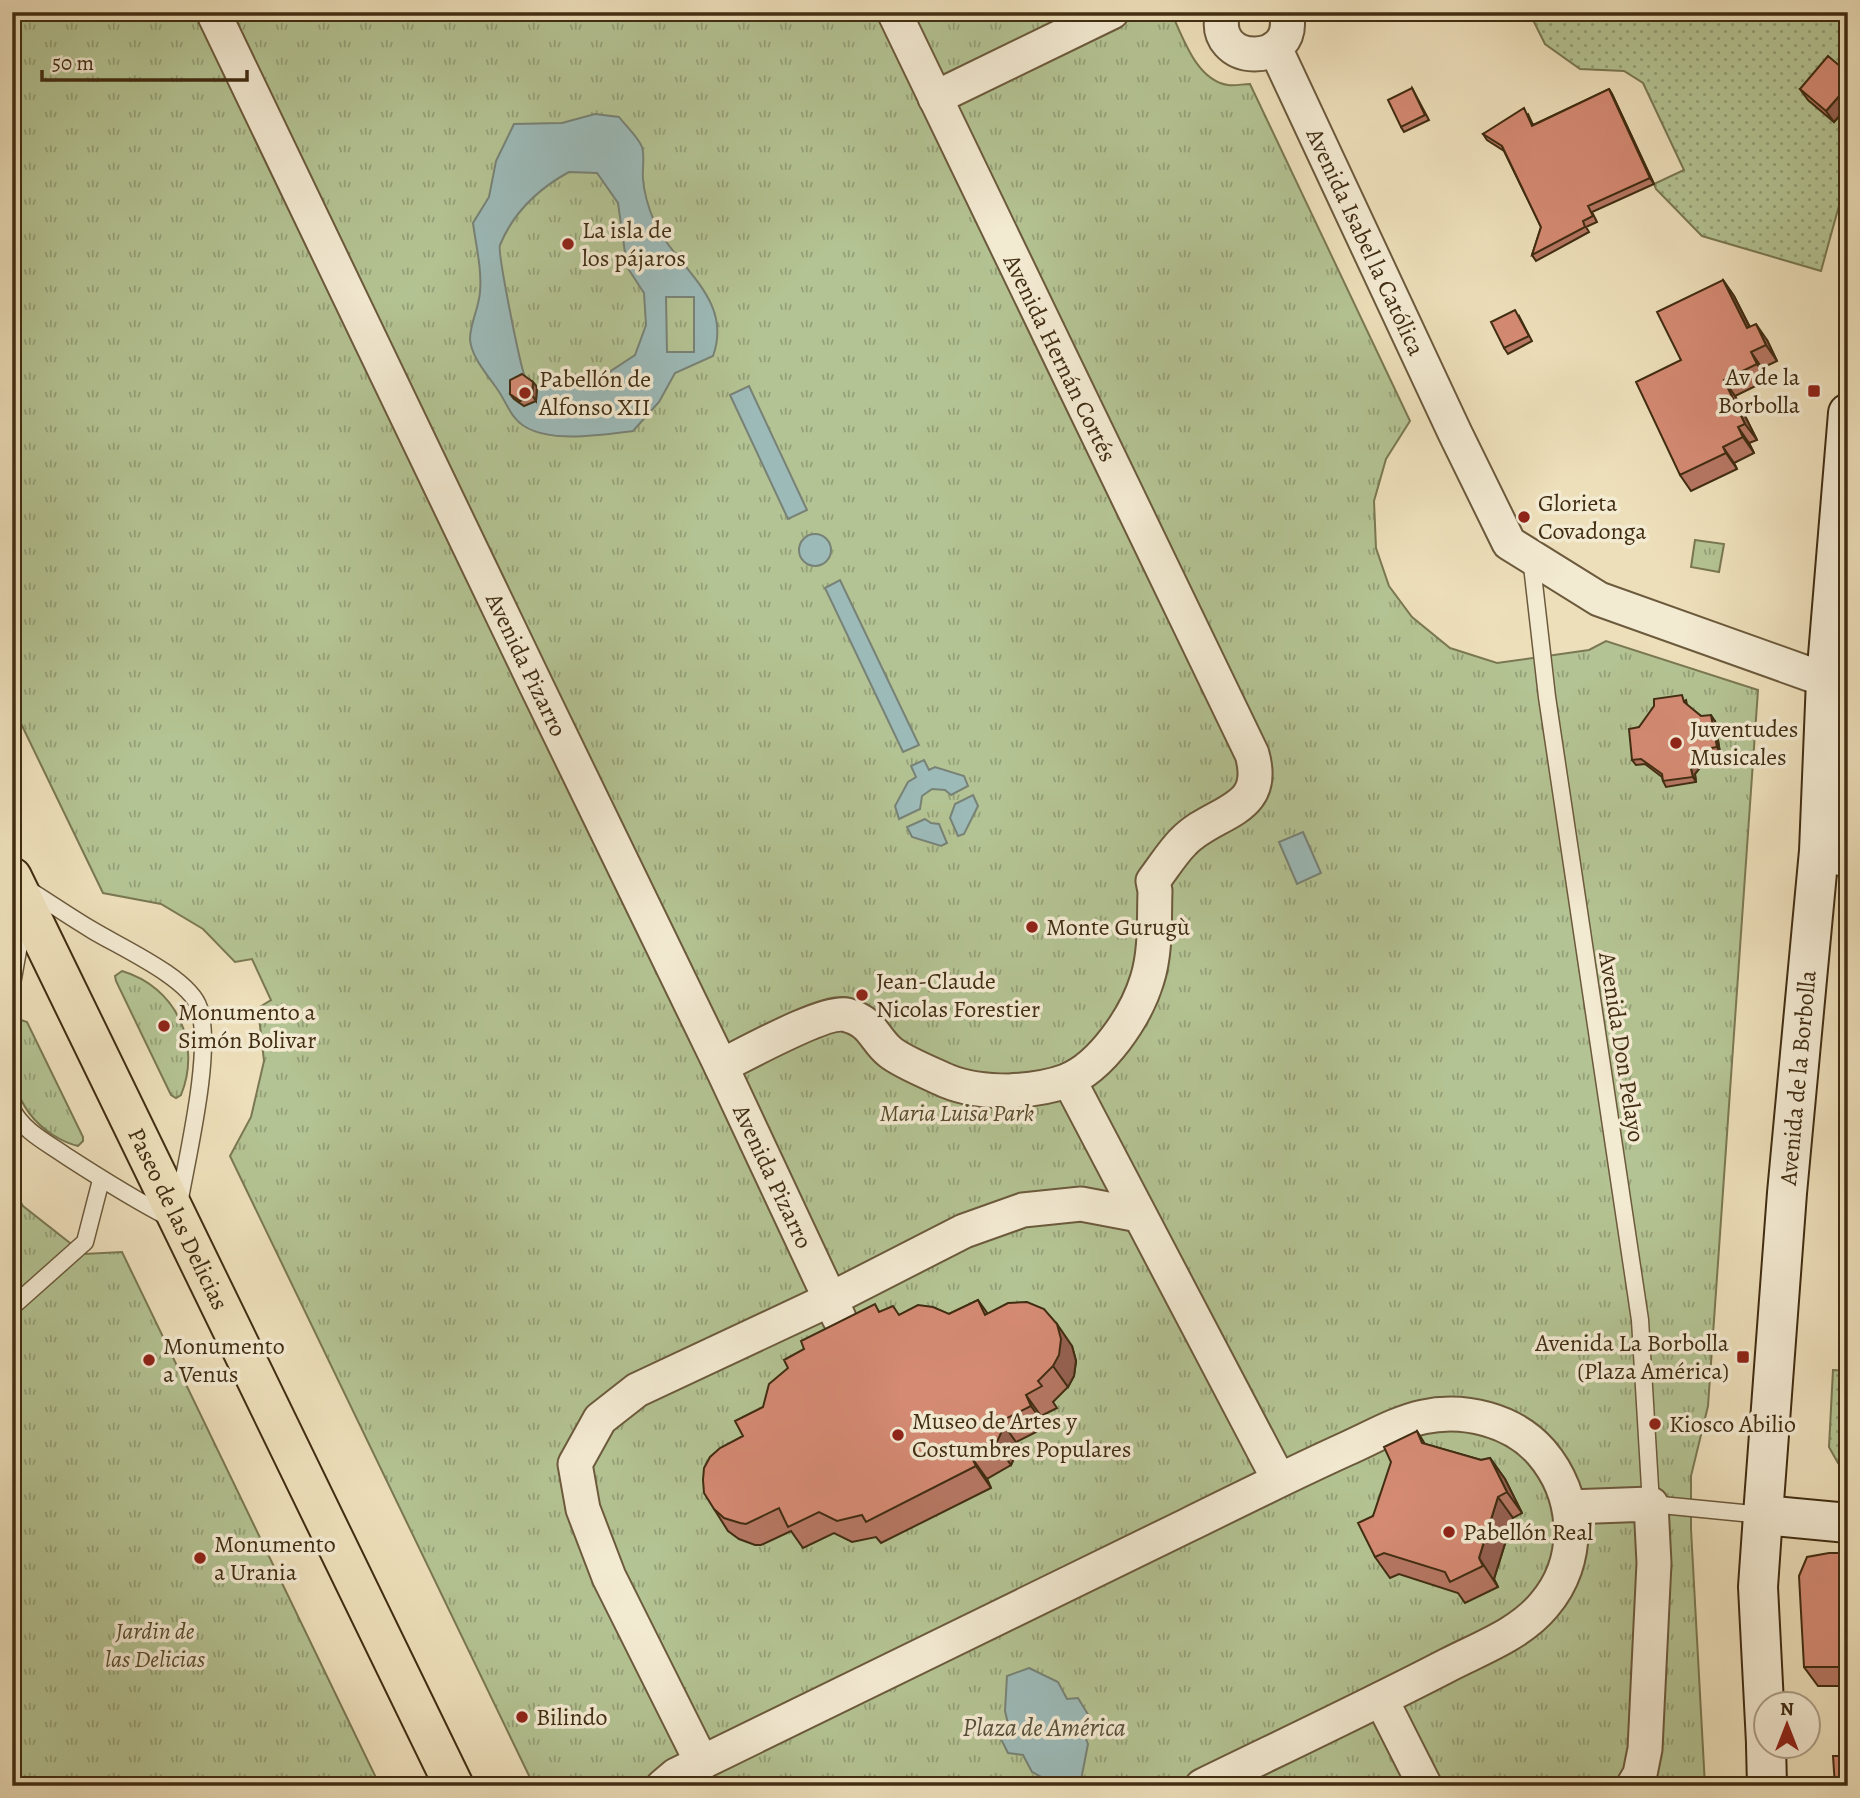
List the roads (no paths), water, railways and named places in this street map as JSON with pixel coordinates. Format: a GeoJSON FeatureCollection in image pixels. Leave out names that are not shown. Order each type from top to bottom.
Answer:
{"type":"FeatureCollection","features":[{"type":"Feature","properties":{"kind":"main road","name":"Avenida de la Borbolla"},"geometry":{"type":"LineString","coordinates":[[1763,1689],[1758,1587],[1787,1193],[1833,856],[1848,413]]}},
{"type":"Feature","properties":{"kind":"main road","name":"Paseo de las Delicias"},"geometry":{"type":"LineString","coordinates":[[18,887],[454,1786]]}},
{"type":"Feature","properties":{"kind":"main road"},"geometry":{"type":"LineString","coordinates":[[1763,1515],[1848,1524]]}},
{"type":"Feature","properties":{"kind":"main road","name":"Avenida de la Borbolla"},"geometry":{"type":"LineString","coordinates":[[1767,1759],[1768,1786]]}},
{"type":"Feature","properties":{"kind":"street","name":"Avenida Pizarro"},"geometry":{"type":"LineString","coordinates":[[214,12],[541,698],[721,1066],[834,1309]]}},
{"type":"Feature","properties":{"kind":"street","name":"Avenida Hernán Cortés"},"geometry":{"type":"LineString","coordinates":[[894,12],[1252,754],[1257,772],[1253,792],[1184,840],[1153,881],[1155,891],[1152,949],[1148,979],[1136,1009],[1109,1048],[1069,1080]]}},
{"type":"Feature","properties":{"kind":"street"},"geometry":{"type":"LineString","coordinates":[[935,98],[1112,12]]}},
{"type":"Feature","properties":{"kind":"street"},"geometry":{"type":"LineString","coordinates":[[1223,12],[1222,29],[1233,47],[1254,55],[1275,48],[1286,33],[1289,13]]}},
{"type":"Feature","properties":{"kind":"street","name":"Avenida Isabel la Católica"},"geometry":{"type":"LineString","coordinates":[[1275,48],[1509,543],[1531,557]]}},
{"type":"Feature","properties":{"kind":"street"},"geometry":{"type":"LineString","coordinates":[[1531,557],[1599,600],[1837,681]]}},
{"type":"Feature","properties":{"kind":"street"},"geometry":{"type":"LineString","coordinates":[[721,1066],[824,1016],[846,1014],[872,1028],[890,1052],[950,1082],[989,1091],[1034,1090],[1069,1080],[1279,1480]]}},
{"type":"Feature","properties":{"kind":"street"},"geometry":{"type":"LineString","coordinates":[[702,1762],[609,1577],[583,1509],[575,1464],[600,1419],[637,1390],[834,1309],[964,1231],[1023,1210],[1081,1204],[1139,1215]]}},
{"type":"Feature","properties":{"kind":"street"},"geometry":{"type":"LineString","coordinates":[[663,1786],[676,1775],[702,1762],[1279,1480],[1399,1425],[1421,1417],[1443,1414],[1484,1418],[1505,1425],[1540,1450],[1563,1486],[1572,1528],[1565,1570],[1556,1590],[1543,1607],[1509,1634],[1202,1786]]}},
{"type":"Feature","properties":{"kind":"street"},"geometry":{"type":"LineString","coordinates":[[1569,1507],[1651,1504],[1654,1563],[1645,1749],[1640,1774],[1633,1786]]}},
{"type":"Feature","properties":{"kind":"street"},"geometry":{"type":"LineString","coordinates":[[1381,1699],[1424,1786]]}},
{"type":"Feature","properties":{"kind":"lane","name":"Avenida Don Pelayo"},"geometry":{"type":"LineString","coordinates":[[1531,557],[1549,710],[1640,1320],[1651,1504]]}},
{"type":"Feature","properties":{"kind":"lane"},"geometry":{"type":"LineString","coordinates":[[12,984],[18,887],[159,968],[182,986],[199,1006],[203,1039],[201,1072],[180,1220],[101,1180],[41,1140],[18,1121],[12,1109]]}},
{"type":"Feature","properties":{"kind":"lane"},"geometry":{"type":"LineString","coordinates":[[12,1307],[85,1242],[101,1180]]}},
{"type":"Feature","properties":{"kind":"lane"},"geometry":{"type":"LineString","coordinates":[[1651,1504],[1763,1515]]}},
{"type":"Feature","properties":{"kind":"water"},"geometry":{"type":"Polygon","coordinates":[[[595,114],[619,117],[635,135],[643,151],[644,184],[654,221],[663,238],[699,284],[716,317],[717,335],[713,356],[675,373],[659,402],[633,431],[570,436],[538,432],[525,427],[512,415],[471,345],[470,333],[480,283],[473,223],[489,197],[496,161],[514,124],[562,123],[595,114]],[[569,172],[528,202],[512,222],[500,245],[505,286],[522,368],[526,378],[537,387],[559,376],[606,374],[635,355],[646,325],[644,293],[627,267],[618,203],[597,173],[569,172]],[[666,297],[667,352],[694,352],[694,297],[666,297]]]}},
{"type":"Feature","properties":{"kind":"water"},"geometry":{"type":"Polygon","coordinates":[[[749,386],[807,510],[788,519],[730,395],[749,386]]]}},
{"type":"Feature","properties":{"kind":"water"},"geometry":{"type":"Polygon","coordinates":[[[815,534],[826,539],[831,550],[826,561],[815,566],[804,561],[799,550],[804,539],[815,534]]]}},
{"type":"Feature","properties":{"kind":"water"},"geometry":{"type":"Polygon","coordinates":[[[840,580],[919,745],[903,752],[825,588],[840,580]]]}},
{"type":"Feature","properties":{"kind":"water"},"geometry":{"type":"Polygon","coordinates":[[[924,760],[929,770],[935,767],[964,776],[968,786],[951,795],[945,790],[932,789],[922,796],[920,809],[899,819],[895,806],[908,782],[916,777],[911,766],[924,760]]]}},
{"type":"Feature","properties":{"kind":"water"},"geometry":{"type":"Polygon","coordinates":[[[973,795],[978,806],[964,834],[958,836],[950,818],[955,804],[973,795]]]}},
{"type":"Feature","properties":{"kind":"water"},"geometry":{"type":"Polygon","coordinates":[[[925,819],[939,824],[947,843],[941,846],[912,837],[907,827],[925,819]]]}},
{"type":"Feature","properties":{"kind":"water"},"geometry":{"type":"Polygon","coordinates":[[[1303,832],[1321,873],[1297,884],[1279,842],[1303,832]]]}},
{"type":"Feature","properties":{"kind":"water","name":"Plaza de América"},"geometry":{"type":"Polygon","coordinates":[[[1029,1668],[1058,1682],[1067,1699],[1078,1698],[1089,1716],[1080,1724],[1088,1744],[1081,1780],[1069,1786],[1058,1786],[1032,1772],[1023,1755],[1008,1753],[1000,1737],[1009,1728],[1005,1711],[1007,1676],[1029,1668]]]}},
{"type":"Feature","properties":{"kind":"place","name":"La isla de los pájaros"},"geometry":{"type":"Point","coordinates":[568,244]}},
{"type":"Feature","properties":{"kind":"place","name":"Av de la Borbolla"},"geometry":{"type":"Point","coordinates":[1814,391]}},
{"type":"Feature","properties":{"kind":"place","name":"Pabellón de Alfonso XII"},"geometry":{"type":"Point","coordinates":[525,393]}},
{"type":"Feature","properties":{"kind":"place","name":"Glorieta Covadonga"},"geometry":{"type":"Point","coordinates":[1524,517]}},
{"type":"Feature","properties":{"kind":"place","name":"Juventudes Musicales"},"geometry":{"type":"Point","coordinates":[1676,743]}},
{"type":"Feature","properties":{"kind":"place","name":"Monte Gurugù"},"geometry":{"type":"Point","coordinates":[1032,927]}},
{"type":"Feature","properties":{"kind":"place","name":"Jean-Claude Nicolas Forestier"},"geometry":{"type":"Point","coordinates":[862,995]}},
{"type":"Feature","properties":{"kind":"place","name":"Monumento a Simón Bolivar"},"geometry":{"type":"Point","coordinates":[164,1026]}},
{"type":"Feature","properties":{"kind":"place","name":"Avenida La Borbolla (Plaza América)"},"geometry":{"type":"Point","coordinates":[1743,1357]}},
{"type":"Feature","properties":{"kind":"place","name":"Monumento a Venus"},"geometry":{"type":"Point","coordinates":[149,1360]}},
{"type":"Feature","properties":{"kind":"place","name":"Kiosco Abilio"},"geometry":{"type":"Point","coordinates":[1655,1424]}},
{"type":"Feature","properties":{"kind":"place","name":"Museo de Artes y Costumbres Populares"},"geometry":{"type":"Point","coordinates":[898,1435]}},
{"type":"Feature","properties":{"kind":"place","name":"Pabellón Real"},"geometry":{"type":"Point","coordinates":[1449,1532]}},
{"type":"Feature","properties":{"kind":"place","name":"Monumento a Urania"},"geometry":{"type":"Point","coordinates":[200,1558]}},
{"type":"Feature","properties":{"kind":"place","name":"Bilindo"},"geometry":{"type":"Point","coordinates":[522,1717]}},
{"type":"Feature","properties":{"kind":"park label","name":"Maria Luisa Park"},"geometry":{"type":"Point","coordinates":[957,1113]}},
{"type":"Feature","properties":{"kind":"park label","name":"Jardin de las Delicias"},"geometry":{"type":"Point","coordinates":[155,1645]}}]}
